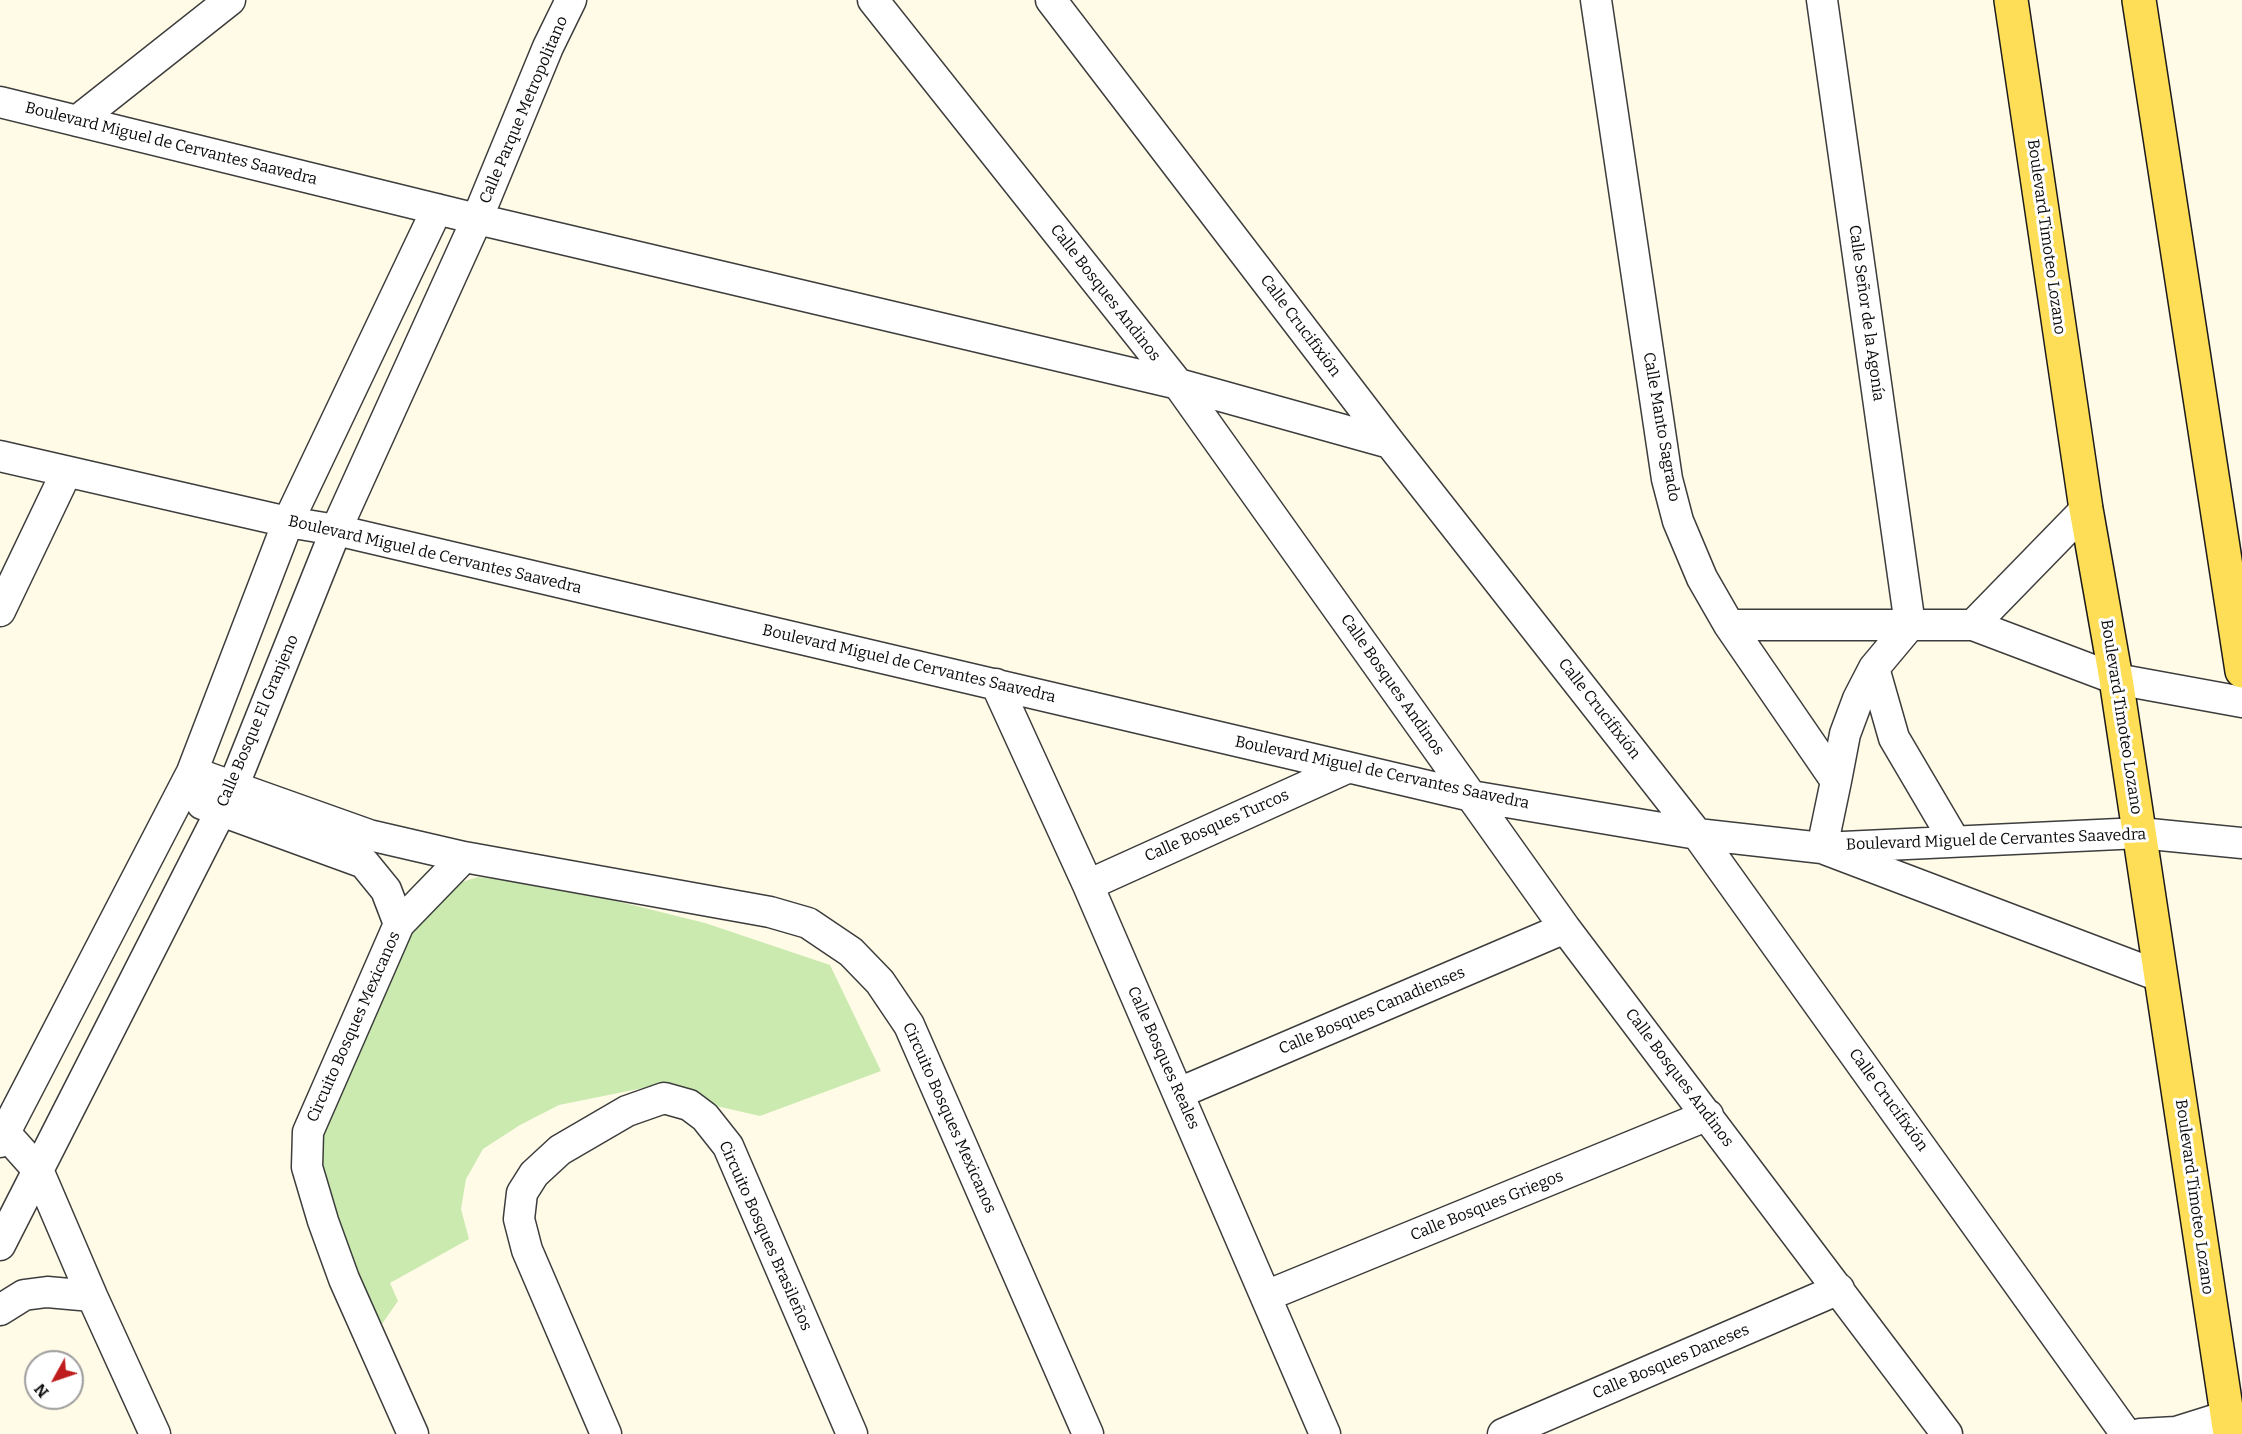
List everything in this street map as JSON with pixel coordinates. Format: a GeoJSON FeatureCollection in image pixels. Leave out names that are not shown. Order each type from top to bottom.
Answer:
{"type":"FeatureCollection","features":[{"type":"Feature","properties":{"kind":"main road","name":"Boulevard Timoteo Lozano"},"geometry":{"type":"LineString","coordinates":[[2011,0],[2086,508],[2116,679],[2228,1425]]}},
{"type":"Feature","properties":{"kind":"main road"},"geometry":{"type":"LineString","coordinates":[[2139,0],[2242,671]]}},
{"type":"Feature","properties":{"kind":"street"},"geometry":{"type":"LineString","coordinates":[[76,121],[230,0]]}},
{"type":"Feature","properties":{"kind":"street","name":"Calle Parque Metropolitano"},"geometry":{"type":"LineString","coordinates":[[477,219],[548,47],[571,0]]}},
{"type":"Feature","properties":{"kind":"street","name":"Calle Bosques Andinos"},"geometry":{"type":"LineString","coordinates":[[873,0],[1178,384],[1565,928],[1947,1434]]}},
{"type":"Feature","properties":{"kind":"street","name":"Calle Crucifixión"},"geometry":{"type":"LineString","coordinates":[[1051,0],[1390,443],[1697,834],[2126,1434]]}},
{"type":"Feature","properties":{"kind":"street","name":"Calle Manto Sagrado"},"geometry":{"type":"LineString","coordinates":[[1596,0],[1667,479],[1678,521],[1702,578],[1729,625],[1836,781]]}},
{"type":"Feature","properties":{"kind":"street","name":"Calle Señor de la Agonía"},"geometry":{"type":"LineString","coordinates":[[1822,0],[1910,625]]}},
{"type":"Feature","properties":{"kind":"street","name":"Boulevard Miguel de Cervantes Saavedra"},"geometry":{"type":"LineString","coordinates":[[0,102],[477,219],[1178,384],[1390,443]]}},
{"type":"Feature","properties":{"kind":"street"},"geometry":{"type":"LineString","coordinates":[[155,1434],[38,1170],[2,1138],[186,783],[288,522],[437,209]]}},
{"type":"Feature","properties":{"kind":"street","name":"Calle Bosque El Granjeno"},"geometry":{"type":"LineString","coordinates":[[0,1245],[227,799],[336,530],[477,219]]}},
{"type":"Feature","properties":{"kind":"street","name":"Boulevard Miguel de Cervantes Saavedra"},"geometry":{"type":"LineString","coordinates":[[0,456],[288,522],[336,530],[1471,796],[1697,834],[1822,848],[2139,833],[2242,843]]}},
{"type":"Feature","properties":{"kind":"street"},"geometry":{"type":"LineString","coordinates":[[0,611],[66,472]]}},
{"type":"Feature","properties":{"kind":"street"},"geometry":{"type":"LineString","coordinates":[[1973,625],[2086,508]]}},
{"type":"Feature","properties":{"kind":"street"},"geometry":{"type":"LineString","coordinates":[[1729,625],[1973,625],[2116,679],[2242,702]]}},
{"type":"Feature","properties":{"kind":"street"},"geometry":{"type":"LineString","coordinates":[[1822,848],[1845,734],[1858,699],[1874,668],[1910,625]]}},
{"type":"Feature","properties":{"kind":"street"},"geometry":{"type":"LineString","coordinates":[[1874,668],[1894,738],[1954,840]]}},
{"type":"Feature","properties":{"kind":"street","name":"Calle Bosques Reales"},"geometry":{"type":"LineString","coordinates":[[996,684],[1088,885],[1325,1434]]}},
{"type":"Feature","properties":{"kind":"street","name":"Calle Bosques Turcos"},"geometry":{"type":"LineString","coordinates":[[1088,885],[1347,768]]}},
{"type":"Feature","properties":{"kind":"street","name":"Circuito Bosques Mexicanos"},"geometry":{"type":"LineString","coordinates":[[186,783],[227,799],[364,863],[386,890],[399,924]]}},
{"type":"Feature","properties":{"kind":"street","name":"Circuito Bosques Mexicanos"},"geometry":{"type":"LineString","coordinates":[[227,799],[464,857],[770,912],[808,923],[851,952],[880,982],[909,1025],[1088,1434]]}},
{"type":"Feature","properties":{"kind":"street","name":"Boulevard Miguel de Cervantes Saavedra"},"geometry":{"type":"LineString","coordinates":[[1822,848],[2162,977]]}},
{"type":"Feature","properties":{"kind":"street","name":"Circuito Bosques Mexicanos"},"geometry":{"type":"LineString","coordinates":[[413,1434],[344,1279],[323,1221],[307,1167],[308,1132],[399,924],[464,857]]}},
{"type":"Feature","properties":{"kind":"street","name":"Calle Bosques Canadienses"},"geometry":{"type":"LineString","coordinates":[[1179,1093],[1565,928]]}},
{"type":"Feature","properties":{"kind":"street","name":"Circuito Bosques Brasileños"},"geometry":{"type":"LineString","coordinates":[[606,1434],[527,1250],[519,1219],[522,1193],[534,1174],[560,1150],[627,1111],[664,1098],[689,1105],[705,1117],[728,1146],[852,1434]]}},
{"type":"Feature","properties":{"kind":"street","name":"Calle Bosques Griegos"},"geometry":{"type":"LineString","coordinates":[[1266,1296],[1708,1115]]}},
{"type":"Feature","properties":{"kind":"street","name":"Calle Bosques Daneses"},"geometry":{"type":"LineString","coordinates":[[1503,1434],[1839,1289]]}},
{"type":"Feature","properties":{"kind":"street"},"geometry":{"type":"LineString","coordinates":[[0,1310],[24,1295],[47,1292],[92,1296]]}},
{"type":"Feature","properties":{"kind":"street"},"geometry":{"type":"LineString","coordinates":[[2140,1434],[2228,1425]]}},
{"type":"Feature","properties":{"kind":"green space"},"geometry":{"type":"Polygon","coordinates":[[[478,877],[527,883],[600,897],[705,923],[830,965],[881,1071],[760,1116],[712,1105],[668,1089],[643,1088],[559,1105],[520,1125],[483,1149],[466,1179],[461,1209],[469,1239],[390,1283],[398,1301],[382,1324],[353,1272],[318,1171],[321,1126],[418,917],[442,888],[478,877]]]}}]}
